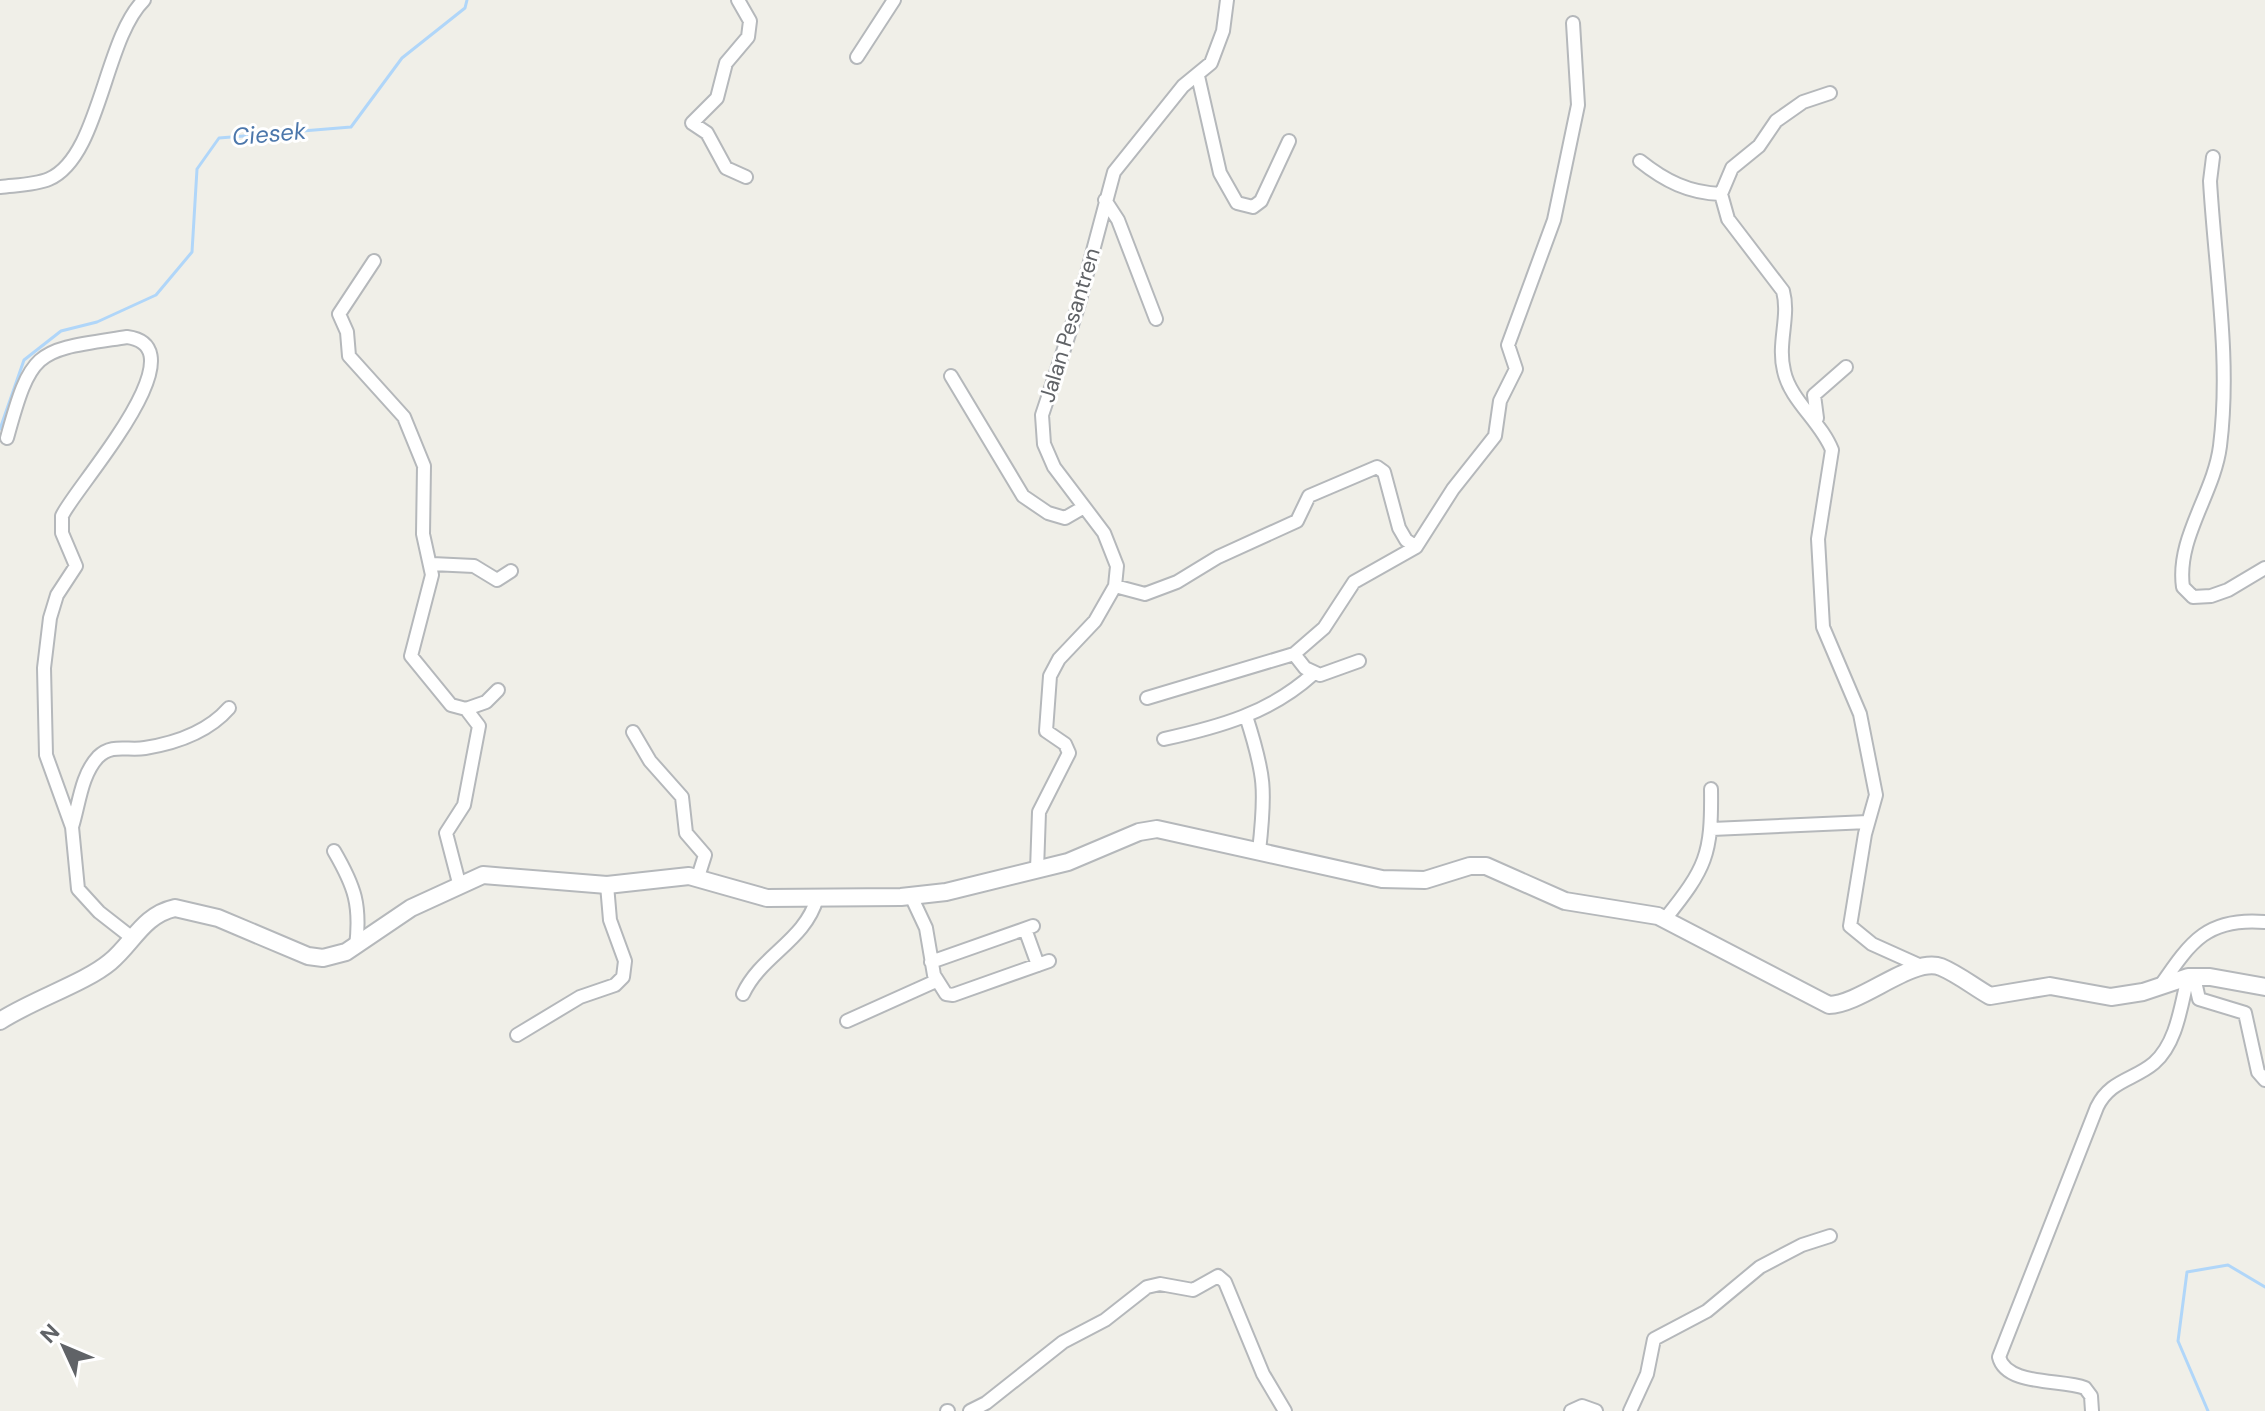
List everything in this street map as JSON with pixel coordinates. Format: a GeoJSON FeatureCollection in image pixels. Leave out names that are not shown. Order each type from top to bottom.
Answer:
{"type":"FeatureCollection","features":[{"type":"Feature","properties":{"kind":"street"},"geometry":{"type":"LineString","coordinates":[[0,187],[47,180],[67,166],[93,115],[127,23],[144,0]]}},
{"type":"Feature","properties":{"kind":"street"},"geometry":{"type":"LineString","coordinates":[[738,0],[750,21],[748,37],[726,62],[717,98],[692,123],[707,133],[726,168],[746,177]]}},
{"type":"Feature","properties":{"kind":"street"},"geometry":{"type":"LineString","coordinates":[[857,57],[894,0]]}},
{"type":"Feature","properties":{"kind":"street","name":"Jalan Pesantren"},"geometry":{"type":"LineString","coordinates":[[1115,586],[1117,566],[1112,548],[1054,467],[1044,444],[1041,422],[1056,366],[1078,307],[1114,172],[1183,86],[1210,65],[1227,0]]}},
{"type":"Feature","properties":{"kind":"street"},"geometry":{"type":"LineString","coordinates":[[1147,698],[1294,654],[1324,628],[1354,582],[1416,547],[1453,489],[1495,436],[1500,401],[1515,372],[1515,360],[1508,344],[1554,220],[1578,105],[1573,23]]}},
{"type":"Feature","properties":{"kind":"street"},"geometry":{"type":"LineString","coordinates":[[1198,76],[1220,173],[1237,203],[1253,207],[1261,201],[1289,141]]}},
{"type":"Feature","properties":{"kind":"street"},"geometry":{"type":"LineString","coordinates":[[1830,93],[1803,102],[1776,121],[1759,146],[1730,171],[1721,194],[1731,223],[1783,291],[1786,305],[1781,337],[1784,373],[1832,450],[1818,539],[1823,627],[1860,714],[1876,795],[1868,822],[1850,926],[1872,944],[1921,966]]}},
{"type":"Feature","properties":{"kind":"street"},"geometry":{"type":"LineString","coordinates":[[2213,157],[2210,181],[2222,352],[2221,434],[2217,463],[2185,551],[2183,587],[2193,597],[2211,596],[2265,568]]}},
{"type":"Feature","properties":{"kind":"street"},"geometry":{"type":"LineString","coordinates":[[1640,161],[1662,179],[1698,192],[1721,194]]}},
{"type":"Feature","properties":{"kind":"street"},"geometry":{"type":"LineString","coordinates":[[1105,200],[1118,220],[1156,319]]}},
{"type":"Feature","properties":{"kind":"street"},"geometry":{"type":"LineString","coordinates":[[374,261],[339,314],[347,332],[351,360],[404,417],[420,451],[423,534],[432,564],[430,587],[411,656],[451,705],[466,709],[478,722],[479,732],[464,805],[446,837],[459,883]]}},
{"type":"Feature","properties":{"kind":"street"},"geometry":{"type":"LineString","coordinates":[[7,438],[23,384],[36,363],[51,350],[127,337],[135,338],[149,350],[152,365],[141,394],[115,440],[71,498],[62,516],[62,533],[76,566],[53,605],[43,696],[47,763],[72,827],[78,889],[99,912],[131,937]]}},
{"type":"Feature","properties":{"kind":"street"},"geometry":{"type":"LineString","coordinates":[[1817,425],[1814,395],[1846,367]]}},
{"type":"Feature","properties":{"kind":"street"},"geometry":{"type":"LineString","coordinates":[[951,376],[1028,501],[1065,518],[1084,507]]}},
{"type":"Feature","properties":{"kind":"street"},"geometry":{"type":"LineString","coordinates":[[1037,870],[1039,812],[1069,753],[1065,744],[1046,731],[1048,680],[1059,659],[1093,624],[1115,586],[1145,594],[1177,582],[1218,557],[1297,521],[1309,496],[1377,467],[1384,472],[1402,534],[1416,547]]}},
{"type":"Feature","properties":{"kind":"street"},"geometry":{"type":"LineString","coordinates":[[432,564],[474,566],[497,580],[511,571]]}},
{"type":"Feature","properties":{"kind":"street"},"geometry":{"type":"LineString","coordinates":[[1294,654],[1313,674]]}},
{"type":"Feature","properties":{"kind":"street"},"geometry":{"type":"LineString","coordinates":[[1164,739],[1246,716],[1283,698],[1313,674],[1327,674],[1359,661]]}},
{"type":"Feature","properties":{"kind":"street"},"geometry":{"type":"LineString","coordinates":[[466,709],[486,702],[498,690]]}},
{"type":"Feature","properties":{"kind":"street"},"geometry":{"type":"LineString","coordinates":[[72,827],[87,774],[101,755],[115,748],[156,746],[198,732],[229,708]]}},
{"type":"Feature","properties":{"kind":"street"},"geometry":{"type":"LineString","coordinates":[[1246,716],[1262,766],[1266,793],[1259,851]]}},
{"type":"Feature","properties":{"kind":"street"},"geometry":{"type":"LineString","coordinates":[[633,732],[650,761],[682,797],[687,836],[705,855],[698,877]]}},
{"type":"Feature","properties":{"kind":"street"},"geometry":{"type":"LineString","coordinates":[[1665,919],[1703,870],[1712,829],[1711,789]]}},
{"type":"Feature","properties":{"kind":"street"},"geometry":{"type":"LineString","coordinates":[[1712,829],[1868,822]]}},
{"type":"Feature","properties":{"kind":"street"},"geometry":{"type":"LineString","coordinates":[[0,1021],[29,1002],[105,966],[131,937],[161,913],[185,908],[249,929],[314,957],[333,957],[356,947],[403,913],[459,883],[494,874],[607,885],[698,877],[761,897],[911,896],[946,892],[1037,870],[1088,855],[1148,829],[1203,836],[1326,869],[1399,880],[1431,879],[1466,867],[1486,866],[1565,901],[1638,910],[1665,919],[1825,1004],[1849,1000],[1921,966],[1939,965],[1990,996],[2050,986],[2111,997],[2143,992],[2191,977],[2265,987]]}},
{"type":"Feature","properties":{"kind":"street"},"geometry":{"type":"LineString","coordinates":[[334,851],[346,872],[360,913],[356,947]]}},
{"type":"Feature","properties":{"kind":"street"},"geometry":{"type":"LineString","coordinates":[[517,1035],[580,997],[615,985],[623,977],[625,961],[610,920],[607,885]]}},
{"type":"Feature","properties":{"kind":"street"},"geometry":{"type":"LineString","coordinates":[[911,896],[926,928],[931,962],[936,981],[946,994],[953,995],[1044,963],[1029,928],[931,962]]}},
{"type":"Feature","properties":{"kind":"street"},"geometry":{"type":"LineString","coordinates":[[743,994],[763,964],[803,929],[817,898]]}},
{"type":"Feature","properties":{"kind":"street"},"geometry":{"type":"LineString","coordinates":[[2161,985],[2187,949],[2210,929],[2238,920],[2265,922]]}},
{"type":"Feature","properties":{"kind":"street"},"geometry":{"type":"LineString","coordinates":[[2191,977],[2199,999],[2245,1013],[2258,1072],[2265,1080]]}},
{"type":"Feature","properties":{"kind":"street"},"geometry":{"type":"LineString","coordinates":[[2092,1411],[2091,1396],[2085,1388],[2014,1374],[2002,1366],[1999,1357],[2099,1102],[2116,1084],[2148,1067],[2165,1050],[2191,977]]}},
{"type":"Feature","properties":{"kind":"street"},"geometry":{"type":"LineString","coordinates":[[847,1021],[936,981]]}},
{"type":"Feature","properties":{"kind":"street"},"geometry":{"type":"LineString","coordinates":[[1630,1411],[1647,1374],[1654,1339],[1707,1311],[1760,1267],[1802,1245],[1830,1236]]}},
{"type":"Feature","properties":{"kind":"street"},"geometry":{"type":"LineString","coordinates":[[970,1411],[993,1398],[1063,1342],[1105,1320],[1147,1287],[1160,1284],[1193,1290],[1218,1276],[1225,1282],[1263,1374],[1285,1411]]}},
{"type":"Feature","properties":{"kind":"street"},"geometry":{"type":"LineString","coordinates":[[1571,1411],[1582,1406],[1596,1411]]}},
{"type":"Feature","properties":{"kind":"waterway","name":"Ciesek"},"geometry":{"type":"LineString","coordinates":[[0,429],[24,360],[61,331],[97,322],[156,295],[192,252],[197,169],[219,138],[351,127],[402,58],[465,8],[467,0]]}},
{"type":"Feature","properties":{"kind":"waterway"},"geometry":{"type":"LineString","coordinates":[[2208,1411],[2178,1341],[2187,1272],[2228,1265],[2265,1287]]}}]}
